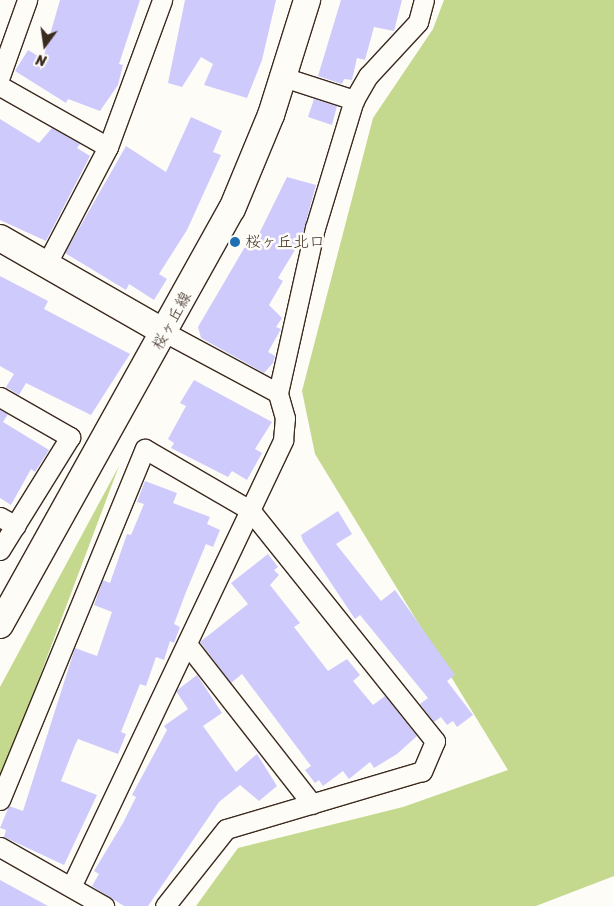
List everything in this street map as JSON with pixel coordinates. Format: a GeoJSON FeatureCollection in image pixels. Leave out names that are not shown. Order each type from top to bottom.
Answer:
{"type":"FeatureCollection","features":[{"type":"Feature","properties":{"kind":"street"},"geometry":{"type":"LineString","coordinates":[[0,76],[27,0]]}},
{"type":"Feature","properties":{"kind":"street"},"geometry":{"type":"LineString","coordinates":[[46,265],[108,147],[162,0]]}},
{"type":"Feature","properties":{"kind":"street","name":"桜ヶ丘線"},"geometry":{"type":"LineString","coordinates":[[0,625],[166,333],[236,201],[283,77],[307,0]]}},
{"type":"Feature","properties":{"kind":"street"},"geometry":{"type":"LineString","coordinates":[[71,887],[283,440],[285,418],[278,393],[315,228],[354,100],[368,76],[418,22],[424,0]]}},
{"type":"Feature","properties":{"kind":"street"},"geometry":{"type":"LineString","coordinates":[[283,77],[354,100]]}},
{"type":"Feature","properties":{"kind":"street"},"geometry":{"type":"LineString","coordinates":[[0,86],[108,147]]}},
{"type":"Feature","properties":{"kind":"street"},"geometry":{"type":"LineString","coordinates":[[0,238],[166,333],[278,393]]}},
{"type":"Feature","properties":{"kind":"street"},"geometry":{"type":"LineString","coordinates":[[0,397],[70,436],[0,550]]}},
{"type":"Feature","properties":{"kind":"street"},"geometry":{"type":"LineString","coordinates":[[0,800],[145,449],[250,510],[435,741],[422,771],[226,829],[165,906]]}},
{"type":"Feature","properties":{"kind":"street"},"geometry":{"type":"LineString","coordinates":[[0,516],[16,526]]}},
{"type":"Feature","properties":{"kind":"street"},"geometry":{"type":"LineString","coordinates":[[187,644],[312,804]]}},
{"type":"Feature","properties":{"kind":"street"},"geometry":{"type":"LineString","coordinates":[[0,847],[104,906]]}},
{"type":"Feature","properties":{"kind":"green space"},"geometry":{"type":"Polygon","coordinates":[[[444,0],[614,0],[614,876],[536,906],[196,906],[238,848],[403,807],[508,770],[315,454],[302,391],[373,118],[433,29],[444,0]]]}},
{"type":"Feature","properties":{"kind":"green space"},"geometry":{"type":"Polygon","coordinates":[[[119,466],[0,782],[0,687],[119,466]]]}},
{"type":"Feature","properties":{"kind":"building"},"geometry":{"type":"Polygon","coordinates":[[[60,0],[140,0],[119,64],[123,65],[118,85],[100,111],[68,99],[66,103],[15,71],[28,50],[43,59],[60,0]]]}},
{"type":"Feature","properties":{"kind":"building"},"geometry":{"type":"Polygon","coordinates":[[[185,0],[276,0],[262,60],[247,98],[204,85],[213,64],[201,57],[182,87],[168,83],[185,0]]]}},
{"type":"Feature","properties":{"kind":"building"},"geometry":{"type":"Polygon","coordinates":[[[341,0],[402,0],[394,31],[374,27],[365,60],[357,58],[352,80],[344,79],[342,84],[318,76],[341,0]]]}},
{"type":"Feature","properties":{"kind":"building"},"geometry":{"type":"Polygon","coordinates":[[[314,99],[337,106],[332,125],[308,117],[314,99]]]}},
{"type":"Feature","properties":{"kind":"building"},"geometry":{"type":"Polygon","coordinates":[[[191,117],[222,131],[213,152],[221,155],[187,230],[159,274],[167,279],[154,300],[129,284],[126,290],[65,253],[126,146],[166,172],[191,117]]]}},
{"type":"Feature","properties":{"kind":"building"},"geometry":{"type":"Polygon","coordinates":[[[0,119],[39,143],[52,128],[80,144],[77,148],[90,156],[46,241],[0,220],[0,119]]]}},
{"type":"Feature","properties":{"kind":"building"},"geometry":{"type":"Polygon","coordinates":[[[287,177],[316,185],[301,240],[278,278],[283,281],[269,305],[282,318],[276,327],[281,329],[268,352],[275,356],[273,363],[264,373],[201,338],[198,327],[246,245],[252,248],[287,177]]]}},
{"type":"Feature","properties":{"kind":"building"},"geometry":{"type":"Polygon","coordinates":[[[0,276],[48,301],[44,309],[130,354],[91,415],[26,383],[19,395],[6,387],[14,374],[0,366],[0,276]]]}},
{"type":"Feature","properties":{"kind":"building"},"geometry":{"type":"Polygon","coordinates":[[[194,380],[272,422],[255,449],[262,453],[247,480],[232,471],[228,477],[171,448],[174,443],[168,439],[186,406],[180,403],[194,380]]]}},
{"type":"Feature","properties":{"kind":"building"},"geometry":{"type":"Polygon","coordinates":[[[0,410],[8,414],[3,422],[49,450],[35,472],[31,469],[11,505],[0,498],[0,410]]]}},
{"type":"Feature","properties":{"kind":"building"},"geometry":{"type":"Polygon","coordinates":[[[145,481],[177,493],[173,503],[210,517],[207,524],[220,530],[213,547],[206,544],[186,592],[174,624],[180,627],[174,643],[170,641],[164,660],[156,657],[146,686],[140,684],[121,732],[126,734],[118,754],[78,739],[75,745],[61,781],[97,795],[64,865],[4,837],[6,830],[0,828],[9,806],[23,811],[75,648],[97,656],[112,612],[94,605],[103,580],[110,583],[127,534],[131,535],[144,504],[137,502],[145,481]]]}},
{"type":"Feature","properties":{"kind":"building"},"geometry":{"type":"Polygon","coordinates":[[[338,511],[352,534],[336,544],[381,601],[395,590],[455,675],[447,681],[473,715],[457,727],[453,721],[447,725],[441,717],[434,722],[420,704],[428,698],[360,615],[355,619],[303,541],[301,535],[338,511]]]}},
{"type":"Feature","properties":{"kind":"building"},"geometry":{"type":"Polygon","coordinates":[[[268,554],[278,567],[274,570],[279,575],[270,585],[300,623],[294,627],[328,671],[347,659],[360,675],[353,681],[373,705],[385,696],[417,736],[397,754],[374,768],[370,762],[349,779],[343,771],[323,786],[319,780],[315,783],[305,770],[311,766],[242,674],[231,683],[200,642],[248,604],[231,583],[268,554]]]}},
{"type":"Feature","properties":{"kind":"building"},"geometry":{"type":"Polygon","coordinates":[[[197,675],[222,713],[203,726],[236,772],[257,754],[277,786],[259,801],[240,785],[219,802],[148,906],[124,906],[92,886],[99,874],[94,871],[123,823],[136,797],[132,795],[167,730],[164,726],[188,709],[176,691],[197,675]]]}},
{"type":"Feature","properties":{"kind":"building"},"geometry":{"type":"Polygon","coordinates":[[[0,880],[48,906],[0,906],[0,880]]]}},
{"type":"Feature","properties":{"kind":"place","name":"桜ヶ丘北口"},"geometry":{"type":"Point","coordinates":[235,242]}}]}
